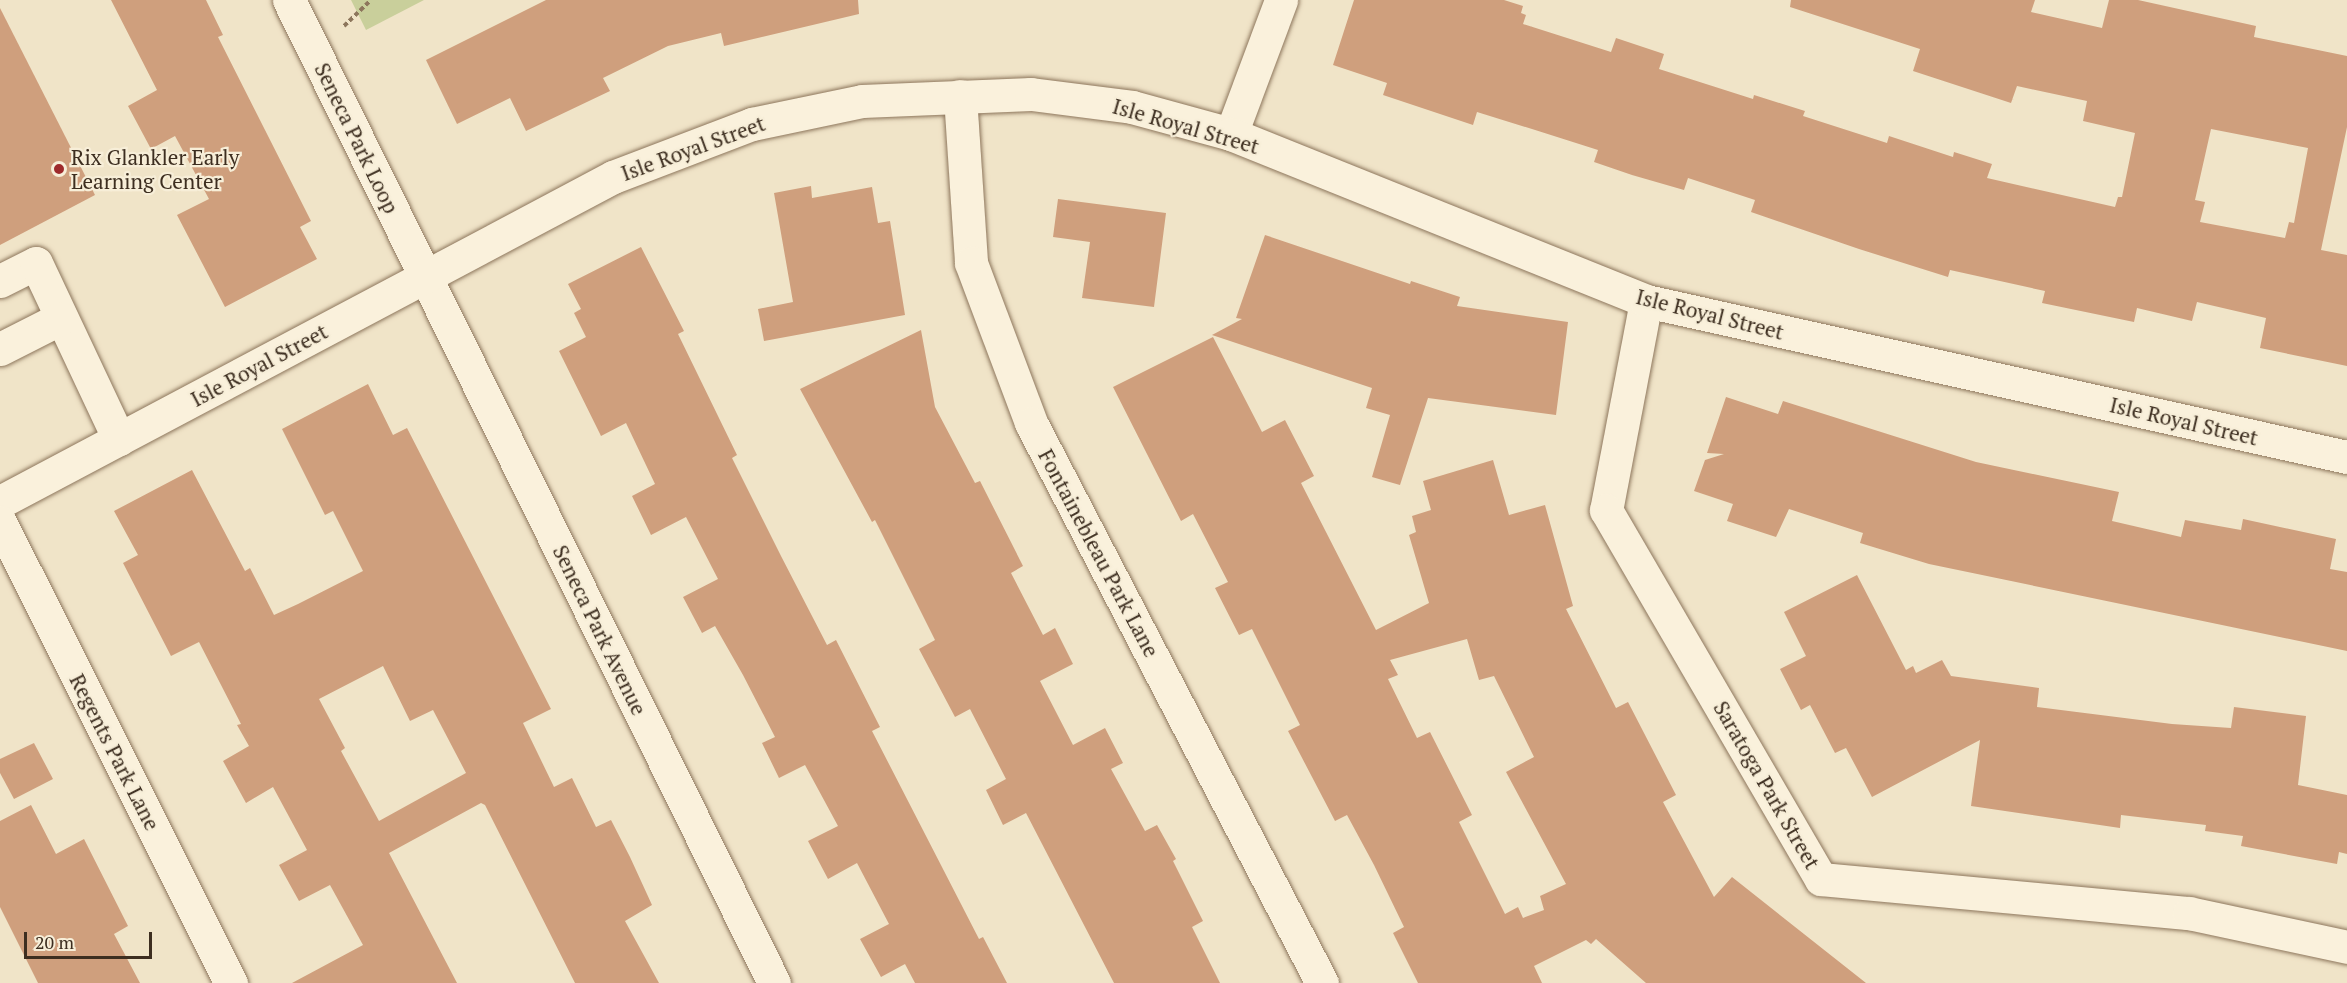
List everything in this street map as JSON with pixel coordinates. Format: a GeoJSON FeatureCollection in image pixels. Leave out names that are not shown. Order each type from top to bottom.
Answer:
{"type":"FeatureCollection","features":[{"type":"Feature","properties":{"kind":"street","name":"Seneca Park Loop"},"geometry":{"type":"LineString","coordinates":[[289,0],[426,276]]}},
{"type":"Feature","properties":{"kind":"street"},"geometry":{"type":"LineString","coordinates":[[1231,134],[1281,0]]}},
{"type":"Feature","properties":{"kind":"street","name":"Isle Royal Street"},"geometry":{"type":"LineString","coordinates":[[0,502],[613,177],[752,124],[862,101],[1031,94],[1132,107],[1231,134],[1646,301],[2347,457]]}},
{"type":"Feature","properties":{"kind":"street","name":"Fontainebleau Park Lane"},"geometry":{"type":"LineString","coordinates":[[960,96],[971,263],[1031,423],[1322,983]]}},
{"type":"Feature","properties":{"kind":"street"},"geometry":{"type":"LineString","coordinates":[[0,281],[36,263],[118,439]]}},
{"type":"Feature","properties":{"kind":"street","name":"Seneca Park Avenue"},"geometry":{"type":"LineString","coordinates":[[426,276],[774,983]]}},
{"type":"Feature","properties":{"kind":"street","name":"Saratoga Park Street"},"geometry":{"type":"LineString","coordinates":[[1646,301],[1606,510],[1821,879],[2189,913],[2347,947]]}},
{"type":"Feature","properties":{"kind":"street"},"geometry":{"type":"LineString","coordinates":[[0,349],[61,318]]}},
{"type":"Feature","properties":{"kind":"street","name":"Regents Park Lane"},"geometry":{"type":"LineString","coordinates":[[0,522],[231,983]]}},
{"type":"Feature","properties":{"kind":"green space"},"geometry":{"type":"Polygon","coordinates":[[[351,0],[424,0],[366,30],[351,0]]]}},
{"type":"Feature","properties":{"kind":"building"},"geometry":{"type":"Polygon","coordinates":[[[111,0],[206,0],[223,35],[218,37],[311,221],[300,227],[317,259],[225,307],[177,215],[209,199],[175,136],[151,149],[128,106],[157,90],[111,0]]]}},
{"type":"Feature","properties":{"kind":"building"},"geometry":{"type":"Polygon","coordinates":[[[546,0],[858,0],[859,14],[724,46],[721,33],[668,46],[603,78],[610,91],[526,131],[510,98],[457,124],[426,60],[546,0]]]}},
{"type":"Feature","properties":{"kind":"building"},"geometry":{"type":"Polygon","coordinates":[[[1354,0],[1504,0],[1523,6],[1521,13],[1526,15],[1523,24],[1611,52],[1616,38],[1664,54],[1659,69],[1753,99],[1754,95],[1805,111],[1803,116],[1887,143],[1889,136],[1953,157],[1954,152],[1992,164],[1987,178],[2115,207],[2118,197],[2122,197],[2135,133],[2083,121],[2087,101],[2017,86],[2011,103],[1913,71],[1920,49],[1790,7],[1791,0],[2035,0],[2031,12],[2102,28],[2109,0],[2138,0],[2256,26],[2254,37],[2347,56],[2347,127],[2321,250],[2347,255],[2347,366],[2260,348],[2266,318],[2197,302],[2192,321],[2137,308],[2134,322],[2042,303],[2045,291],[1950,270],[1948,277],[1751,212],[1755,200],[1688,178],[1684,190],[1594,162],[1598,150],[1532,129],[1477,112],[1473,125],[1383,95],[1387,83],[1333,65],[1354,0]],[[2211,129],[2195,200],[2205,202],[2200,222],[2285,238],[2289,222],[2294,223],[2308,148],[2211,129]]]}},
{"type":"Feature","properties":{"kind":"building"},"geometry":{"type":"Polygon","coordinates":[[[0,8],[95,195],[0,245],[0,8]]]}},
{"type":"Feature","properties":{"kind":"building"},"geometry":{"type":"Polygon","coordinates":[[[811,186],[812,198],[872,187],[878,223],[890,221],[905,315],[764,341],[758,309],[793,302],[774,193],[811,186]]]}},
{"type":"Feature","properties":{"kind":"building"},"geometry":{"type":"Polygon","coordinates":[[[1058,199],[1166,213],[1154,307],[1082,298],[1090,242],[1053,237],[1058,199]]]}},
{"type":"Feature","properties":{"kind":"building"},"geometry":{"type":"Polygon","coordinates":[[[1265,235],[1410,284],[1411,281],[1460,297],[1457,306],[1568,322],[1556,415],[1428,398],[1400,485],[1372,477],[1390,415],[1366,408],[1372,388],[1212,335],[1242,319],[1236,318],[1265,235]]]}},
{"type":"Feature","properties":{"kind":"building"},"geometry":{"type":"Polygon","coordinates":[[[641,247],[684,331],[678,334],[737,455],[732,458],[827,645],[836,640],[880,727],[872,731],[979,939],[983,937],[1007,983],[915,983],[905,964],[881,977],[860,939],[889,924],[857,863],[828,879],[808,841],[838,826],[805,765],[779,778],[762,743],[775,737],[743,675],[715,626],[702,633],[683,597],[718,579],[686,517],[651,535],[632,496],[655,484],[626,423],[601,436],[559,351],[586,337],[574,313],[581,309],[568,284],[641,247]]]}},
{"type":"Feature","properties":{"kind":"building"},"geometry":{"type":"Polygon","coordinates":[[[921,330],[935,407],[975,483],[980,481],[1023,566],[1011,573],[1043,635],[1055,628],[1073,664],[1040,681],[1073,745],[1105,728],[1123,763],[1111,769],[1145,831],[1157,825],[1176,859],[1173,861],[1203,921],[1192,927],[1220,983],[1114,983],[1026,813],[1003,825],[986,790],[1006,779],[970,709],[955,717],[919,649],[935,640],[875,520],[872,522],[800,389],[921,330]]]}},
{"type":"Feature","properties":{"kind":"building"},"geometry":{"type":"Polygon","coordinates":[[[1213,337],[1262,432],[1285,420],[1314,476],[1301,483],[1376,630],[1429,603],[1409,535],[1416,532],[1412,516],[1431,510],[1423,481],[1493,460],[1509,515],[1545,505],[1573,606],[1566,609],[1616,708],[1628,702],[1676,795],[1663,802],[1714,897],[1732,877],[1866,983],[1646,983],[1596,939],[1591,944],[1586,940],[1534,966],[1542,983],[1418,983],[1393,933],[1404,927],[1374,865],[1347,815],[1335,821],[1288,731],[1300,725],[1252,629],[1239,635],[1215,588],[1228,582],[1193,514],[1181,521],[1113,387],[1213,337]],[[1467,639],[1390,660],[1398,675],[1388,679],[1417,738],[1430,732],[1472,815],[1459,822],[1505,914],[1518,907],[1523,918],[1544,910],[1540,896],[1566,884],[1506,772],[1534,757],[1494,676],[1479,680],[1467,639]]]}},
{"type":"Feature","properties":{"kind":"building"},"geometry":{"type":"Polygon","coordinates":[[[368,384],[393,435],[407,428],[551,709],[523,723],[554,787],[572,778],[596,827],[611,820],[652,905],[625,921],[659,983],[575,983],[485,805],[481,803],[389,853],[457,983],[292,983],[363,945],[330,885],[299,901],[279,865],[307,850],[273,787],[246,803],[223,761],[249,746],[237,725],[241,724],[199,642],[171,656],[123,563],[138,555],[114,511],[192,470],[245,571],[250,568],[274,615],[298,604],[363,571],[333,511],[325,515],[282,429],[368,384]],[[383,666],[319,699],[345,748],[341,751],[379,821],[466,773],[433,710],[410,721],[383,666]]]}},
{"type":"Feature","properties":{"kind":"building"},"geometry":{"type":"Polygon","coordinates":[[[1726,397],[1778,414],[1783,401],[1976,462],[2119,492],[2112,521],[2181,537],[2185,520],[2241,530],[2243,519],[2336,539],[2330,569],[2347,572],[2347,651],[1929,564],[1860,543],[1863,533],[1789,509],[1776,537],[1727,521],[1733,504],[1694,491],[1705,460],[1724,454],[1707,453],[1726,397]]]}},
{"type":"Feature","properties":{"kind":"building"},"geometry":{"type":"Polygon","coordinates":[[[1857,575],[1906,670],[1913,666],[1916,673],[1942,660],[1951,676],[2039,688],[2037,707],[2172,724],[2231,728],[2234,707],[2306,716],[2298,785],[2347,795],[2347,854],[2339,852],[2337,864],[2241,846],[2243,836],[2205,831],[2206,825],[2121,815],[2120,828],[1971,806],[1980,740],[1872,797],[1846,748],[1835,753],[1810,705],[1801,710],[1780,669],[1806,656],[1784,612],[1857,575]]]}},
{"type":"Feature","properties":{"kind":"building"},"geometry":{"type":"Polygon","coordinates":[[[34,743],[53,779],[14,799],[0,773],[0,759],[34,743]]]}},
{"type":"Feature","properties":{"kind":"building"},"geometry":{"type":"Polygon","coordinates":[[[31,805],[56,854],[84,839],[128,926],[114,934],[140,983],[38,983],[0,907],[0,821],[31,805]]]}},
{"type":"Feature","properties":{"kind":"place","name":"Rix Glankler Early Learning Center"},"geometry":{"type":"Point","coordinates":[59,169]}}]}
